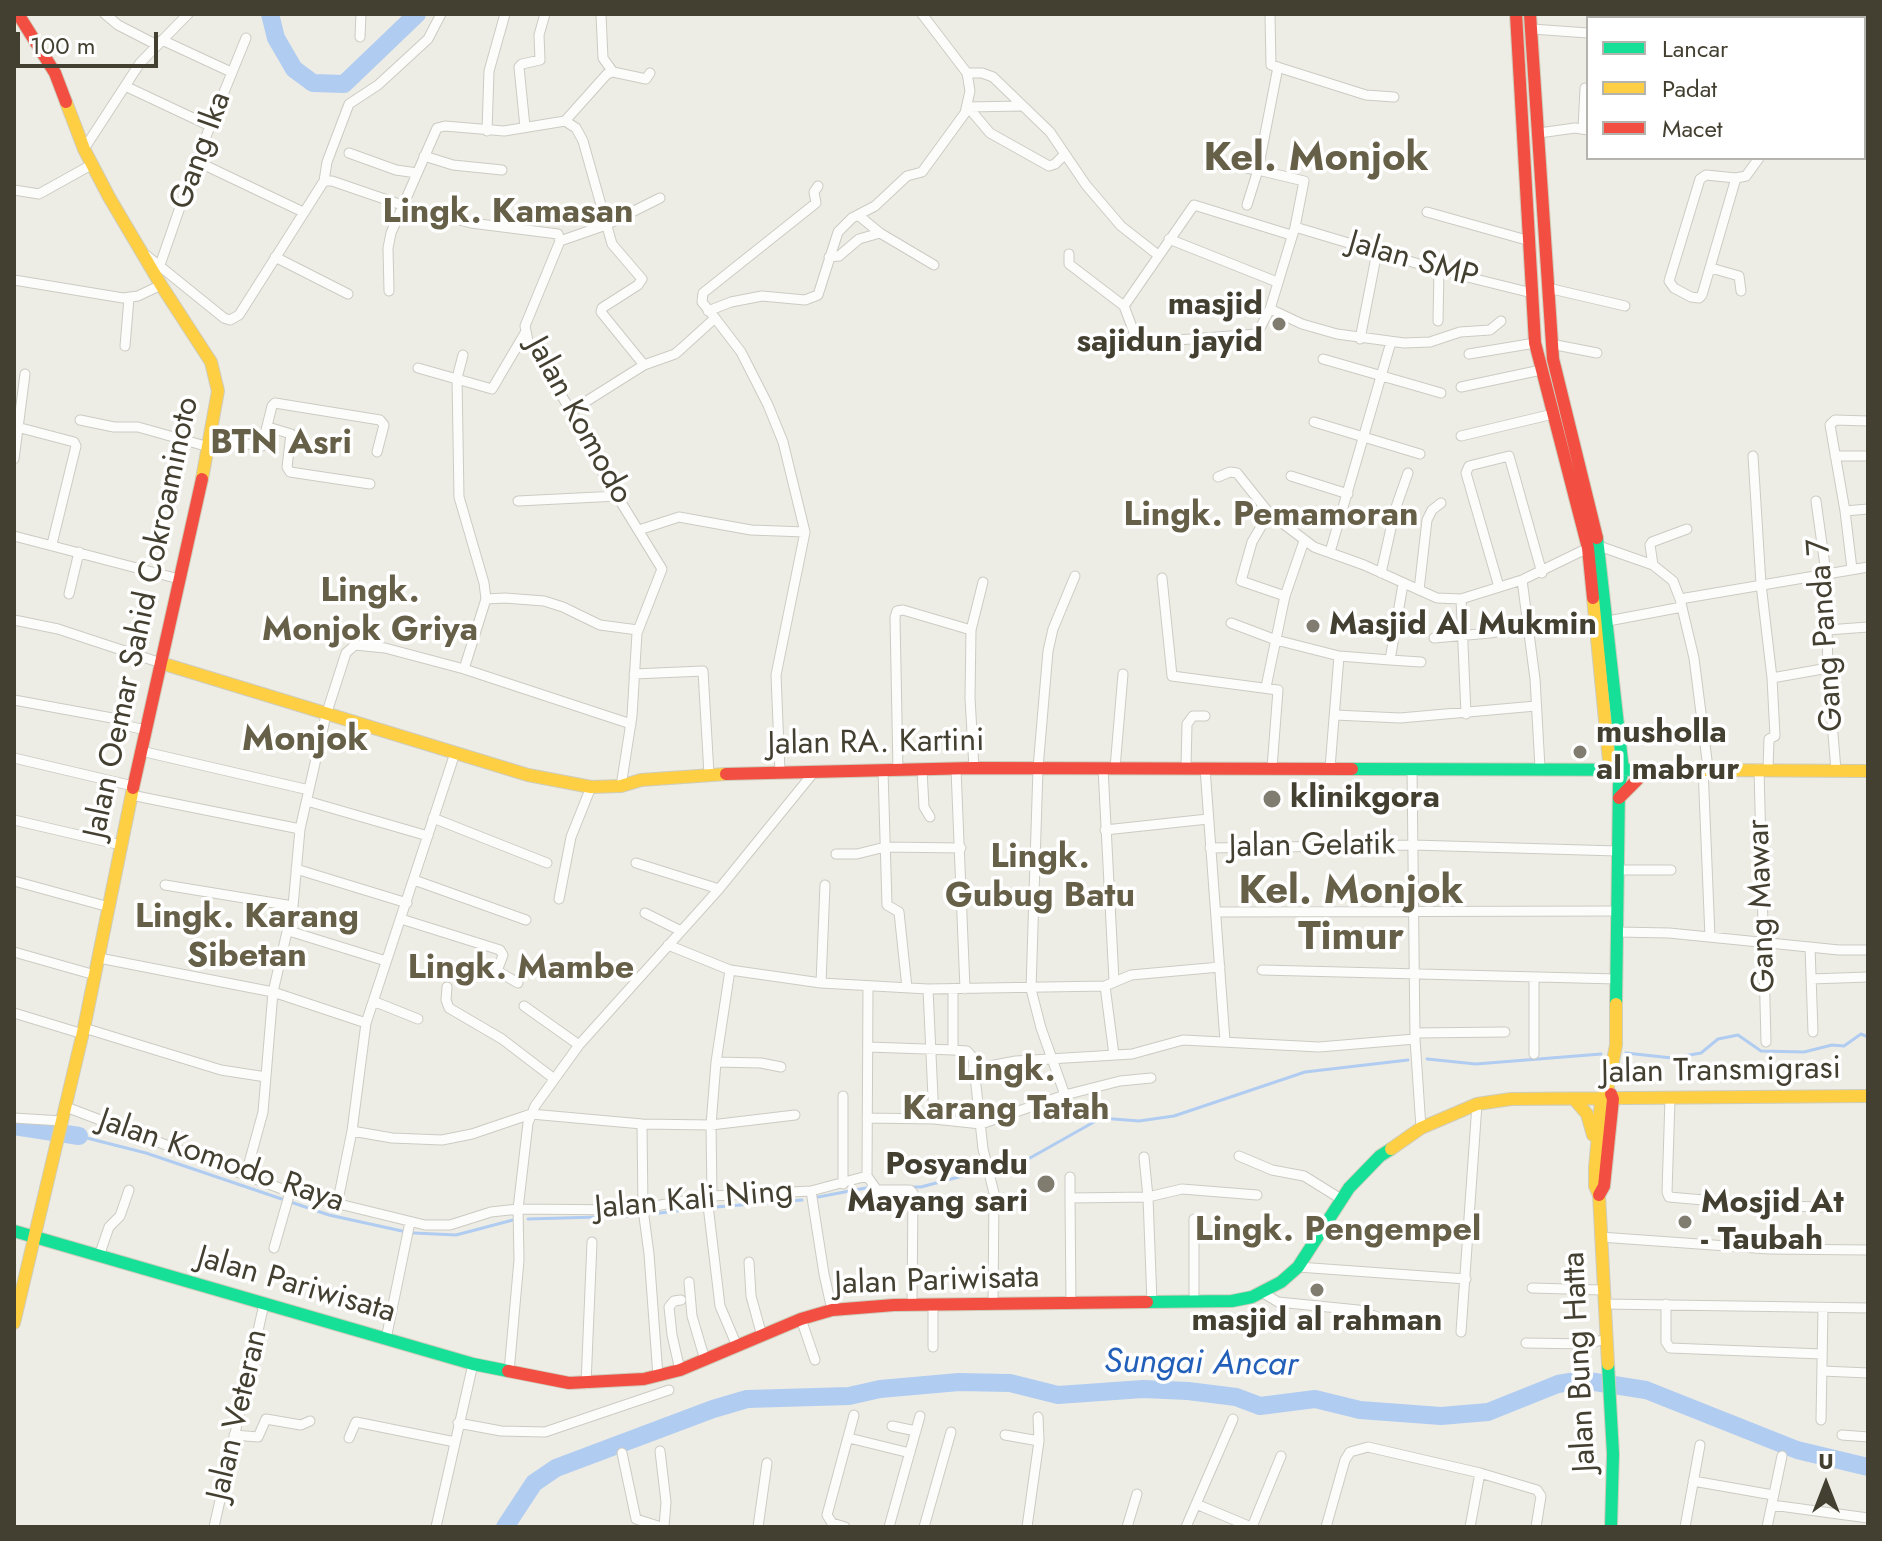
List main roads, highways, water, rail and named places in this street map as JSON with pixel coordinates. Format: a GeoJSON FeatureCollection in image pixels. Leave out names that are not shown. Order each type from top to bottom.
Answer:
{"type":"FeatureCollection","features":[{"type":"Feature","properties":{"kind":"waterway"},"geometry":{"type":"LineString","coordinates":[[270,14],[276,38],[294,69],[313,83],[344,84],[417,14]]}},
{"type":"Feature","properties":{"kind":"waterway"},"geometry":{"type":"LineString","coordinates":[[1626,1053],[1672,1058],[1701,1053],[1718,1039],[1738,1035],[1761,1051],[1804,1052],[1832,1045],[1844,1046],[1861,1034],[1868,1037]]}},
{"type":"Feature","properties":{"kind":"waterway"},"geometry":{"type":"LineString","coordinates":[[1427,1059],[1476,1064],[1601,1054]]}},
{"type":"Feature","properties":{"kind":"waterway"},"geometry":{"type":"LineString","coordinates":[[911,1187],[1030,1158],[1101,1118],[1139,1121],[1174,1116],[1305,1072],[1408,1060]]}},
{"type":"Feature","properties":{"kind":"waterway"},"geometry":{"type":"LineString","coordinates":[[14,1126],[79,1136]]}},
{"type":"Feature","properties":{"kind":"waterway"},"geometry":{"type":"LineString","coordinates":[[79,1136],[146,1153],[329,1215],[402,1231]]}},
{"type":"Feature","properties":{"kind":"waterway"},"geometry":{"type":"LineString","coordinates":[[818,1197],[871,1187]]}},
{"type":"Feature","properties":{"kind":"waterway"},"geometry":{"type":"LineString","coordinates":[[716,1207],[802,1200]]}},
{"type":"Feature","properties":{"kind":"waterway"},"geometry":{"type":"LineString","coordinates":[[652,1214],[699,1208]]}},
{"type":"Feature","properties":{"kind":"waterway"},"geometry":{"type":"LineString","coordinates":[[528,1219],[633,1216]]}},
{"type":"Feature","properties":{"kind":"waterway"},"geometry":{"type":"LineString","coordinates":[[414,1233],[456,1235],[513,1220]]}},
{"type":"Feature","properties":{"kind":"waterway","name":"Sungai Ancar"},"geometry":{"type":"LineString","coordinates":[[505,1527],[534,1483],[556,1468],[713,1409],[747,1399],[849,1396],[880,1389],[959,1382],[1010,1383],[1058,1395],[1143,1389],[1188,1391],[1236,1397],[1260,1406],[1315,1399],[1360,1410],[1441,1416],[1488,1412],[1558,1384],[1582,1380],[1646,1390],[1797,1450],[1868,1467]]}},
{"type":"Feature","properties":{"kind":"place","name":"masjid sajidun jayid"},"geometry":{"type":"Point","coordinates":[1279,324]}},
{"type":"Feature","properties":{"kind":"place","name":"Masjid Al Mukmin"},"geometry":{"type":"Point","coordinates":[1313,626]}},
{"type":"Feature","properties":{"kind":"place","name":"musholla al mabrur"},"geometry":{"type":"Point","coordinates":[1580,752]}},
{"type":"Feature","properties":{"kind":"place","name":"klinikgora"},"geometry":{"type":"Point","coordinates":[1272,799]}},
{"type":"Feature","properties":{"kind":"place","name":"Posyandu Mayang sari"},"geometry":{"type":"Point","coordinates":[1046,1184]}},
{"type":"Feature","properties":{"kind":"place","name":"Mosjid At - Taubah"},"geometry":{"type":"Point","coordinates":[1685,1222]}},
{"type":"Feature","properties":{"kind":"place","name":"masjid al rahman"},"geometry":{"type":"Point","coordinates":[1317,1290]}},
{"type":"Feature","properties":{"kind":"district","name":"Kel. Monjok"},"geometry":{"type":"Point","coordinates":[1316,160]}},
{"type":"Feature","properties":{"kind":"district","name":"Lingk. Kamasan"},"geometry":{"type":"Point","coordinates":[508,214]}},
{"type":"Feature","properties":{"kind":"district","name":"BTN Asri"},"geometry":{"type":"Point","coordinates":[281,445]}},
{"type":"Feature","properties":{"kind":"district","name":"Lingk. Pemamoran"},"geometry":{"type":"Point","coordinates":[1271,517]}},
{"type":"Feature","properties":{"kind":"district","name":"Lingk. Monjok Griya"},"geometry":{"type":"Point","coordinates":[370,612]}},
{"type":"Feature","properties":{"kind":"district","name":"Monjok"},"geometry":{"type":"Point","coordinates":[305,741]}},
{"type":"Feature","properties":{"kind":"district","name":"Lingk. Gubug Batu"},"geometry":{"type":"Point","coordinates":[1040,878]}},
{"type":"Feature","properties":{"kind":"district","name":"Kel. Monjok Timur"},"geometry":{"type":"Point","coordinates":[1351,916]}},
{"type":"Feature","properties":{"kind":"district","name":"Lingk. Karang Sibetan"},"geometry":{"type":"Point","coordinates":[247,938]}},
{"type":"Feature","properties":{"kind":"district","name":"Lingk. Mambe"},"geometry":{"type":"Point","coordinates":[521,970]}},
{"type":"Feature","properties":{"kind":"district","name":"Lingk. Karang Tatah"},"geometry":{"type":"Point","coordinates":[1006,1092]}},
{"type":"Feature","properties":{"kind":"district","name":"Lingk. Pengempel"},"geometry":{"type":"Point","coordinates":[1338,1232]}}]}
